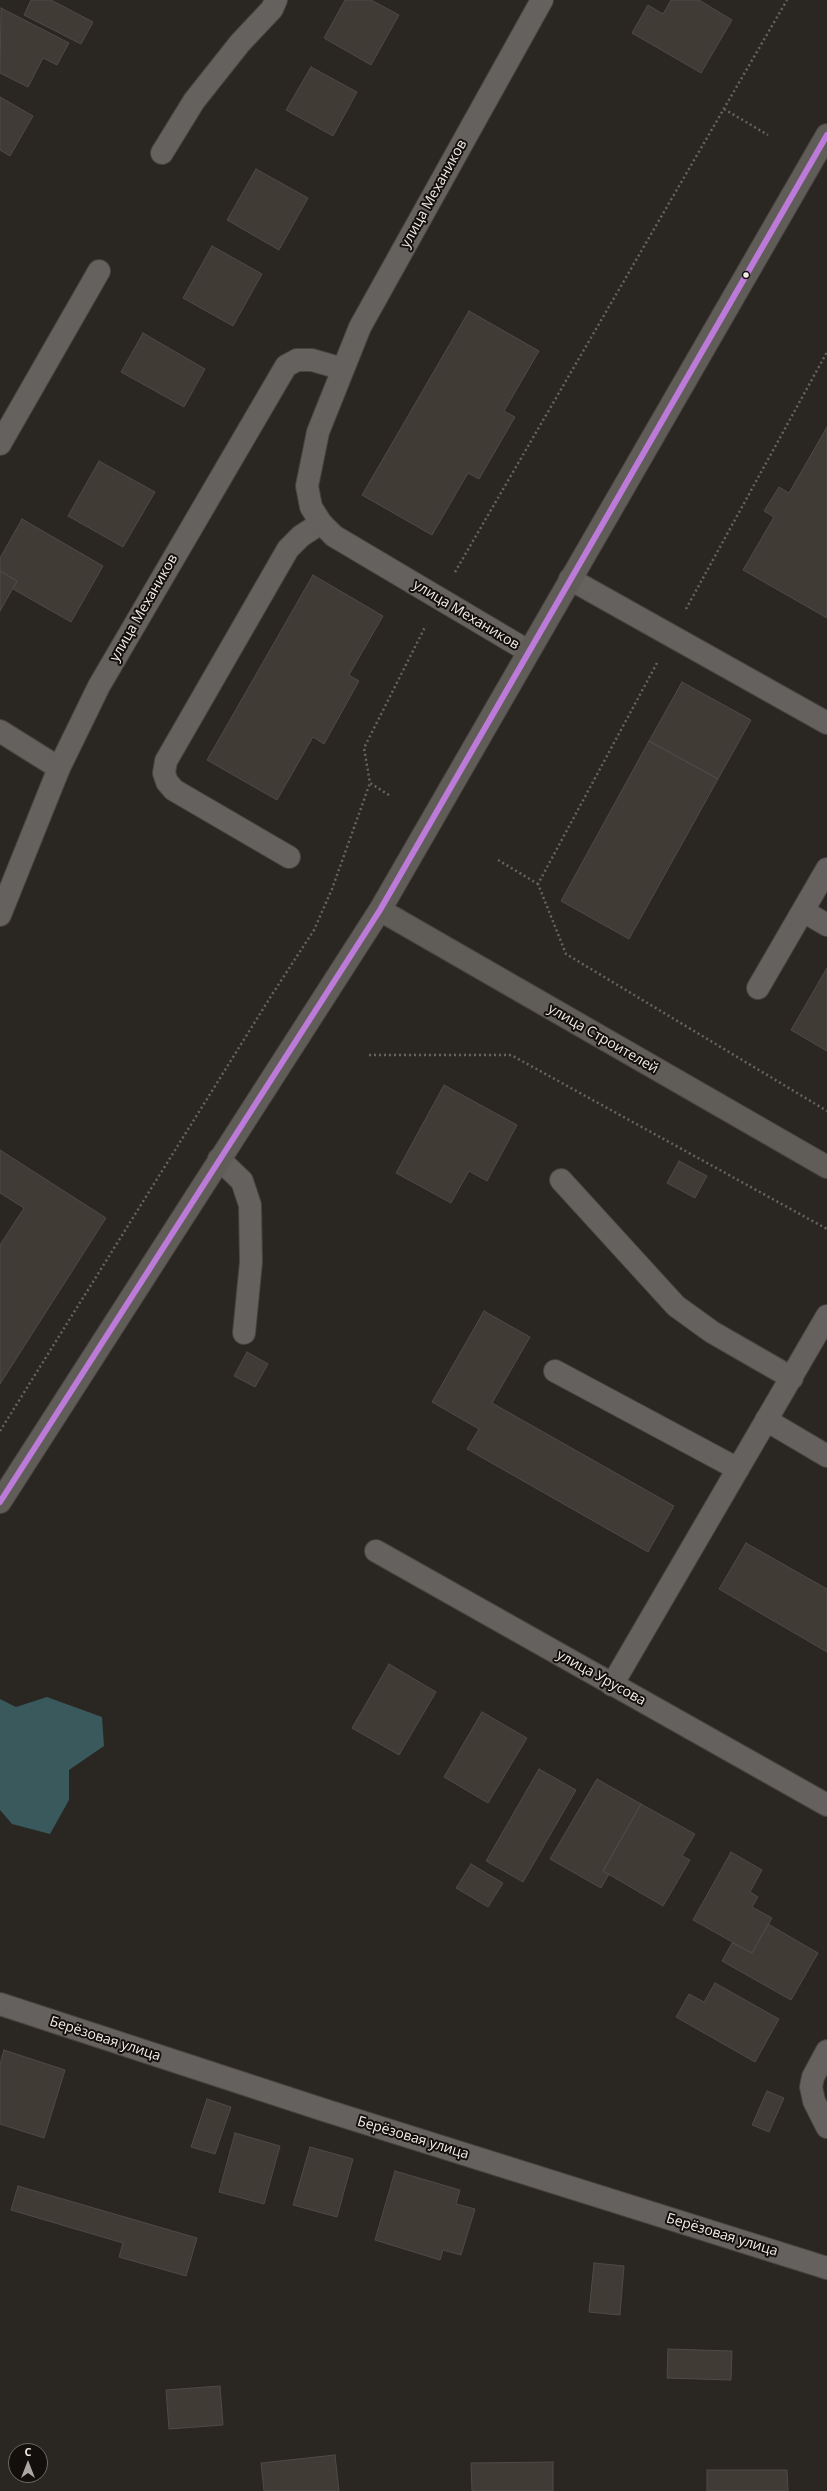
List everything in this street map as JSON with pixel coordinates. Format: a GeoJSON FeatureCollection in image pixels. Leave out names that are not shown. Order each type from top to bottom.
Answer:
{"type":"FeatureCollection","features":[{"type":"Feature","properties":{"kind":"main road"},"geometry":{"type":"LineString","coordinates":[[0,1502],[380,910],[827,134]]}},
{"type":"Feature","properties":{"kind":"main road","name":"улица Строителей"},"geometry":{"type":"LineString","coordinates":[[380,910],[827,1167]]}},
{"type":"Feature","properties":{"kind":"street"},"geometry":{"type":"LineString","coordinates":[[162,153],[194,101],[240,43],[272,9],[276,0]]}},
{"type":"Feature","properties":{"kind":"street","name":"улица Механиков"},"geometry":{"type":"LineString","coordinates":[[528,651],[334,536],[321,523],[311,507],[306,486],[318,432],[360,327],[542,0]]}},
{"type":"Feature","properties":{"kind":"street"},"geometry":{"type":"LineString","coordinates":[[0,444],[100,272]]}},
{"type":"Feature","properties":{"kind":"street","name":"улица Механиков"},"geometry":{"type":"LineString","coordinates":[[0,915],[59,768],[99,686],[286,366],[297,360],[312,360],[343,369]]}},
{"type":"Feature","properties":{"kind":"street"},"geometry":{"type":"LineString","coordinates":[[289,857],[174,790],[167,782],[164,773],[166,762],[288,549],[301,536],[321,523]]}},
{"type":"Feature","properties":{"kind":"street"},"geometry":{"type":"LineString","coordinates":[[570,579],[671,637],[827,723]]}},
{"type":"Feature","properties":{"kind":"street"},"geometry":{"type":"LineString","coordinates":[[0,731],[59,768]]}},
{"type":"Feature","properties":{"kind":"street"},"geometry":{"type":"LineString","coordinates":[[758,988],[827,869]]}},
{"type":"Feature","properties":{"kind":"street"},"geometry":{"type":"LineString","coordinates":[[803,911],[827,925]]}},
{"type":"Feature","properties":{"kind":"street"},"geometry":{"type":"LineString","coordinates":[[219,1159],[242,1181],[250,1205],[250,1262],[244,1333]]}},
{"type":"Feature","properties":{"kind":"street"},"geometry":{"type":"LineString","coordinates":[[561,1180],[676,1306],[712,1332],[792,1378]]}},
{"type":"Feature","properties":{"kind":"street"},"geometry":{"type":"LineString","coordinates":[[612,1685],[827,1316]]}},
{"type":"Feature","properties":{"kind":"street"},"geometry":{"type":"LineString","coordinates":[[555,1371],[738,1469]]}},
{"type":"Feature","properties":{"kind":"street"},"geometry":{"type":"LineString","coordinates":[[766,1420],[827,1456]]}},
{"type":"Feature","properties":{"kind":"street","name":"улица Урусова"},"geometry":{"type":"LineString","coordinates":[[376,1551],[827,1805]]}},
{"type":"Feature","properties":{"kind":"street","name":"Берёзовая улица"},"geometry":{"type":"LineString","coordinates":[[0,2004],[324,2110],[827,2268]]}},
{"type":"Feature","properties":{"kind":"street"},"geometry":{"type":"LineString","coordinates":[[827,2051],[813,2077],[811,2087],[814,2101],[827,2126]]}},
{"type":"Feature","properties":{"kind":"path"},"geometry":{"type":"LineString","coordinates":[[0,1432],[268,1000],[314,930],[332,889],[370,783],[364,748],[440,599],[604,312],[787,0]]}},
{"type":"Feature","properties":{"kind":"path"},"geometry":{"type":"LineString","coordinates":[[724,109],[768,135]]}},
{"type":"Feature","properties":{"kind":"path"},"geometry":{"type":"LineString","coordinates":[[538,884],[827,352]]}},
{"type":"Feature","properties":{"kind":"path"},"geometry":{"type":"LineString","coordinates":[[370,783],[389,795]]}},
{"type":"Feature","properties":{"kind":"path"},"geometry":{"type":"LineString","coordinates":[[498,860],[538,884],[566,954],[827,1111]]}},
{"type":"Feature","properties":{"kind":"path"},"geometry":{"type":"LineString","coordinates":[[369,1055],[511,1055],[827,1229]]}},
{"type":"Feature","properties":{"kind":"water"},"geometry":{"type":"Polygon","coordinates":[[[47,1697],[102,1717],[104,1746],[69,1770],[69,1800],[50,1834],[12,1824],[0,1810],[0,1699],[16,1707],[47,1697]]]}},
{"type":"Feature","properties":{"kind":"building"},"geometry":{"type":"Polygon","coordinates":[[[31,0],[51,0],[93,22],[81,44],[24,15],[31,0]]]}},
{"type":"Feature","properties":{"kind":"building"},"geometry":{"type":"Polygon","coordinates":[[[345,0],[371,0],[399,15],[371,65],[324,38],[345,0]]]}},
{"type":"Feature","properties":{"kind":"building"},"geometry":{"type":"Polygon","coordinates":[[[671,0],[699,0],[732,20],[701,73],[632,33],[648,5],[663,14],[671,0]]]}},
{"type":"Feature","properties":{"kind":"building"},"geometry":{"type":"Polygon","coordinates":[[[1,8],[69,43],[57,65],[43,58],[28,87],[0,73],[1,8]]]}},
{"type":"Feature","properties":{"kind":"building"},"geometry":{"type":"Polygon","coordinates":[[[311,67],[357,92],[333,136],[286,110],[311,67]]]}},
{"type":"Feature","properties":{"kind":"building"},"geometry":{"type":"Polygon","coordinates":[[[0,97],[33,116],[10,156],[0,150],[0,97]]]}},
{"type":"Feature","properties":{"kind":"building"},"geometry":{"type":"Polygon","coordinates":[[[256,169],[308,198],[279,250],[227,220],[256,169]]]}},
{"type":"Feature","properties":{"kind":"building"},"geometry":{"type":"Polygon","coordinates":[[[212,246],[262,274],[233,326],[183,298],[212,246]]]}},
{"type":"Feature","properties":{"kind":"building"},"geometry":{"type":"Polygon","coordinates":[[[469,311],[539,351],[504,411],[515,417],[479,479],[468,473],[432,535],[362,495],[469,311]]]}},
{"type":"Feature","properties":{"kind":"building"},"geometry":{"type":"Polygon","coordinates":[[[143,333],[205,369],[184,407],[121,372],[143,333]]]}},
{"type":"Feature","properties":{"kind":"building"},"geometry":{"type":"Polygon","coordinates":[[[827,427],[827,618],[743,570],[774,517],[764,511],[779,487],[789,493],[827,427]]]}},
{"type":"Feature","properties":{"kind":"building"},"geometry":{"type":"Polygon","coordinates":[[[99,461],[155,492],[123,547],[68,516],[99,461]]]}},
{"type":"Feature","properties":{"kind":"building"},"geometry":{"type":"Polygon","coordinates":[[[22,519],[103,566],[71,622],[13,589],[17,581],[0,571],[0,558],[22,519]]]}},
{"type":"Feature","properties":{"kind":"building"},"geometry":{"type":"Polygon","coordinates":[[[0,571],[17,581],[0,611],[0,571]]]}},
{"type":"Feature","properties":{"kind":"building"},"geometry":{"type":"Polygon","coordinates":[[[313,575],[383,616],[349,675],[359,681],[324,744],[313,737],[277,800],[207,760],[313,575]]]}},
{"type":"Feature","properties":{"kind":"building"},"geometry":{"type":"Polygon","coordinates":[[[682,682],[751,720],[718,779],[649,741],[682,682]]]}},
{"type":"Feature","properties":{"kind":"building"},"geometry":{"type":"Polygon","coordinates":[[[649,741],[718,779],[629,939],[561,901],[649,741]]]}},
{"type":"Feature","properties":{"kind":"building"},"geometry":{"type":"Polygon","coordinates":[[[827,968],[827,1051],[791,1030],[827,968]]]}},
{"type":"Feature","properties":{"kind":"building"},"geometry":{"type":"Polygon","coordinates":[[[444,1085],[517,1125],[487,1181],[469,1171],[451,1203],[396,1173],[444,1085]]]}},
{"type":"Feature","properties":{"kind":"building"},"geometry":{"type":"Polygon","coordinates":[[[0,1150],[106,1218],[0,1384],[0,1245],[24,1208],[0,1193],[0,1150]]]}},
{"type":"Feature","properties":{"kind":"building"},"geometry":{"type":"Polygon","coordinates":[[[679,1161],[707,1176],[695,1198],[667,1183],[679,1161]]]}},
{"type":"Feature","properties":{"kind":"building"},"geometry":{"type":"Polygon","coordinates":[[[484,1311],[530,1337],[492,1403],[674,1506],[648,1552],[467,1449],[479,1429],[432,1402],[484,1311]]]}},
{"type":"Feature","properties":{"kind":"building"},"geometry":{"type":"Polygon","coordinates":[[[247,1352],[268,1364],[255,1387],[234,1376],[247,1352]]]}},
{"type":"Feature","properties":{"kind":"building"},"geometry":{"type":"Polygon","coordinates":[[[746,1543],[827,1589],[827,1652],[719,1589],[746,1543]]]}},
{"type":"Feature","properties":{"kind":"building"},"geometry":{"type":"Polygon","coordinates":[[[389,1664],[436,1692],[399,1755],[352,1728],[389,1664]]]}},
{"type":"Feature","properties":{"kind":"building"},"geometry":{"type":"Polygon","coordinates":[[[482,1712],[527,1738],[488,1803],[444,1777],[482,1712]]]}},
{"type":"Feature","properties":{"kind":"building"},"geometry":{"type":"Polygon","coordinates":[[[539,1769],[576,1790],[523,1882],[486,1861],[539,1769]]]}},
{"type":"Feature","properties":{"kind":"building"},"geometry":{"type":"Polygon","coordinates":[[[597,1779],[641,1804],[603,1871],[609,1874],[601,1888],[550,1859],[597,1779]]]}},
{"type":"Feature","properties":{"kind":"building"},"geometry":{"type":"Polygon","coordinates":[[[641,1804],[695,1834],[682,1856],[690,1860],[663,1906],[603,1871],[641,1804]]]}},
{"type":"Feature","properties":{"kind":"building"},"geometry":{"type":"Polygon","coordinates":[[[731,1852],[762,1870],[750,1892],[758,1897],[752,1907],[772,1918],[752,1953],[693,1920],[731,1852]]]}},
{"type":"Feature","properties":{"kind":"building"},"geometry":{"type":"Polygon","coordinates":[[[471,1864],[503,1883],[488,1907],[456,1888],[471,1864]]]}},
{"type":"Feature","properties":{"kind":"building"},"geometry":{"type":"Polygon","coordinates":[[[768,1924],[818,1953],[791,2000],[722,1961],[732,1943],[752,1953],[768,1924]]]}},
{"type":"Feature","properties":{"kind":"building"},"geometry":{"type":"Polygon","coordinates":[[[715,1983],[779,2019],[755,2062],[676,2017],[689,1994],[704,2002],[715,1983]]]}},
{"type":"Feature","properties":{"kind":"building"},"geometry":{"type":"Polygon","coordinates":[[[4,2050],[65,2070],[44,2138],[0,2124],[0,2064],[4,2050]]]}},
{"type":"Feature","properties":{"kind":"building"},"geometry":{"type":"Polygon","coordinates":[[[767,2091],[784,2098],[769,2132],[752,2125],[767,2091]]]}},
{"type":"Feature","properties":{"kind":"building"},"geometry":{"type":"Polygon","coordinates":[[[207,2099],[231,2107],[215,2154],[191,2147],[207,2099]]]}},
{"type":"Feature","properties":{"kind":"building"},"geometry":{"type":"Polygon","coordinates":[[[235,2133],[280,2146],[264,2204],[219,2192],[235,2133]]]}},
{"type":"Feature","properties":{"kind":"building"},"geometry":{"type":"Polygon","coordinates":[[[310,2147],[353,2159],[337,2217],[293,2205],[310,2147]]]}},
{"type":"Feature","properties":{"kind":"building"},"geometry":{"type":"Polygon","coordinates":[[[395,2171],[460,2190],[456,2204],[475,2209],[461,2255],[443,2250],[440,2260],[375,2240],[395,2171]]]}},
{"type":"Feature","properties":{"kind":"building"},"geometry":{"type":"Polygon","coordinates":[[[18,2186],[197,2238],[186,2276],[119,2257],[123,2243],[11,2210],[18,2186]]]}},
{"type":"Feature","properties":{"kind":"building"},"geometry":{"type":"Polygon","coordinates":[[[594,2263],[624,2266],[620,2315],[589,2312],[594,2263]]]}},
{"type":"Feature","properties":{"kind":"building"},"geometry":{"type":"Polygon","coordinates":[[[668,2349],[732,2351],[731,2380],[667,2378],[668,2349]]]}},
{"type":"Feature","properties":{"kind":"building"},"geometry":{"type":"Polygon","coordinates":[[[220,2386],[223,2425],[169,2429],[166,2390],[220,2386]]]}},
{"type":"Feature","properties":{"kind":"building"},"geometry":{"type":"Polygon","coordinates":[[[335,2455],[339,2491],[264,2491],[261,2463],[335,2455]]]}},
{"type":"Feature","properties":{"kind":"building"},"geometry":{"type":"Polygon","coordinates":[[[553,2462],[553,2491],[472,2491],[471,2463],[553,2462]]]}},
{"type":"Feature","properties":{"kind":"building"},"geometry":{"type":"Polygon","coordinates":[[[707,2470],[787,2470],[788,2491],[707,2491],[707,2470]]]}},
{"type":"Feature","properties":{"kind":"transit line"},"geometry":{"type":"LineString","coordinates":[[0,1502],[380,910],[827,135]]}}]}
